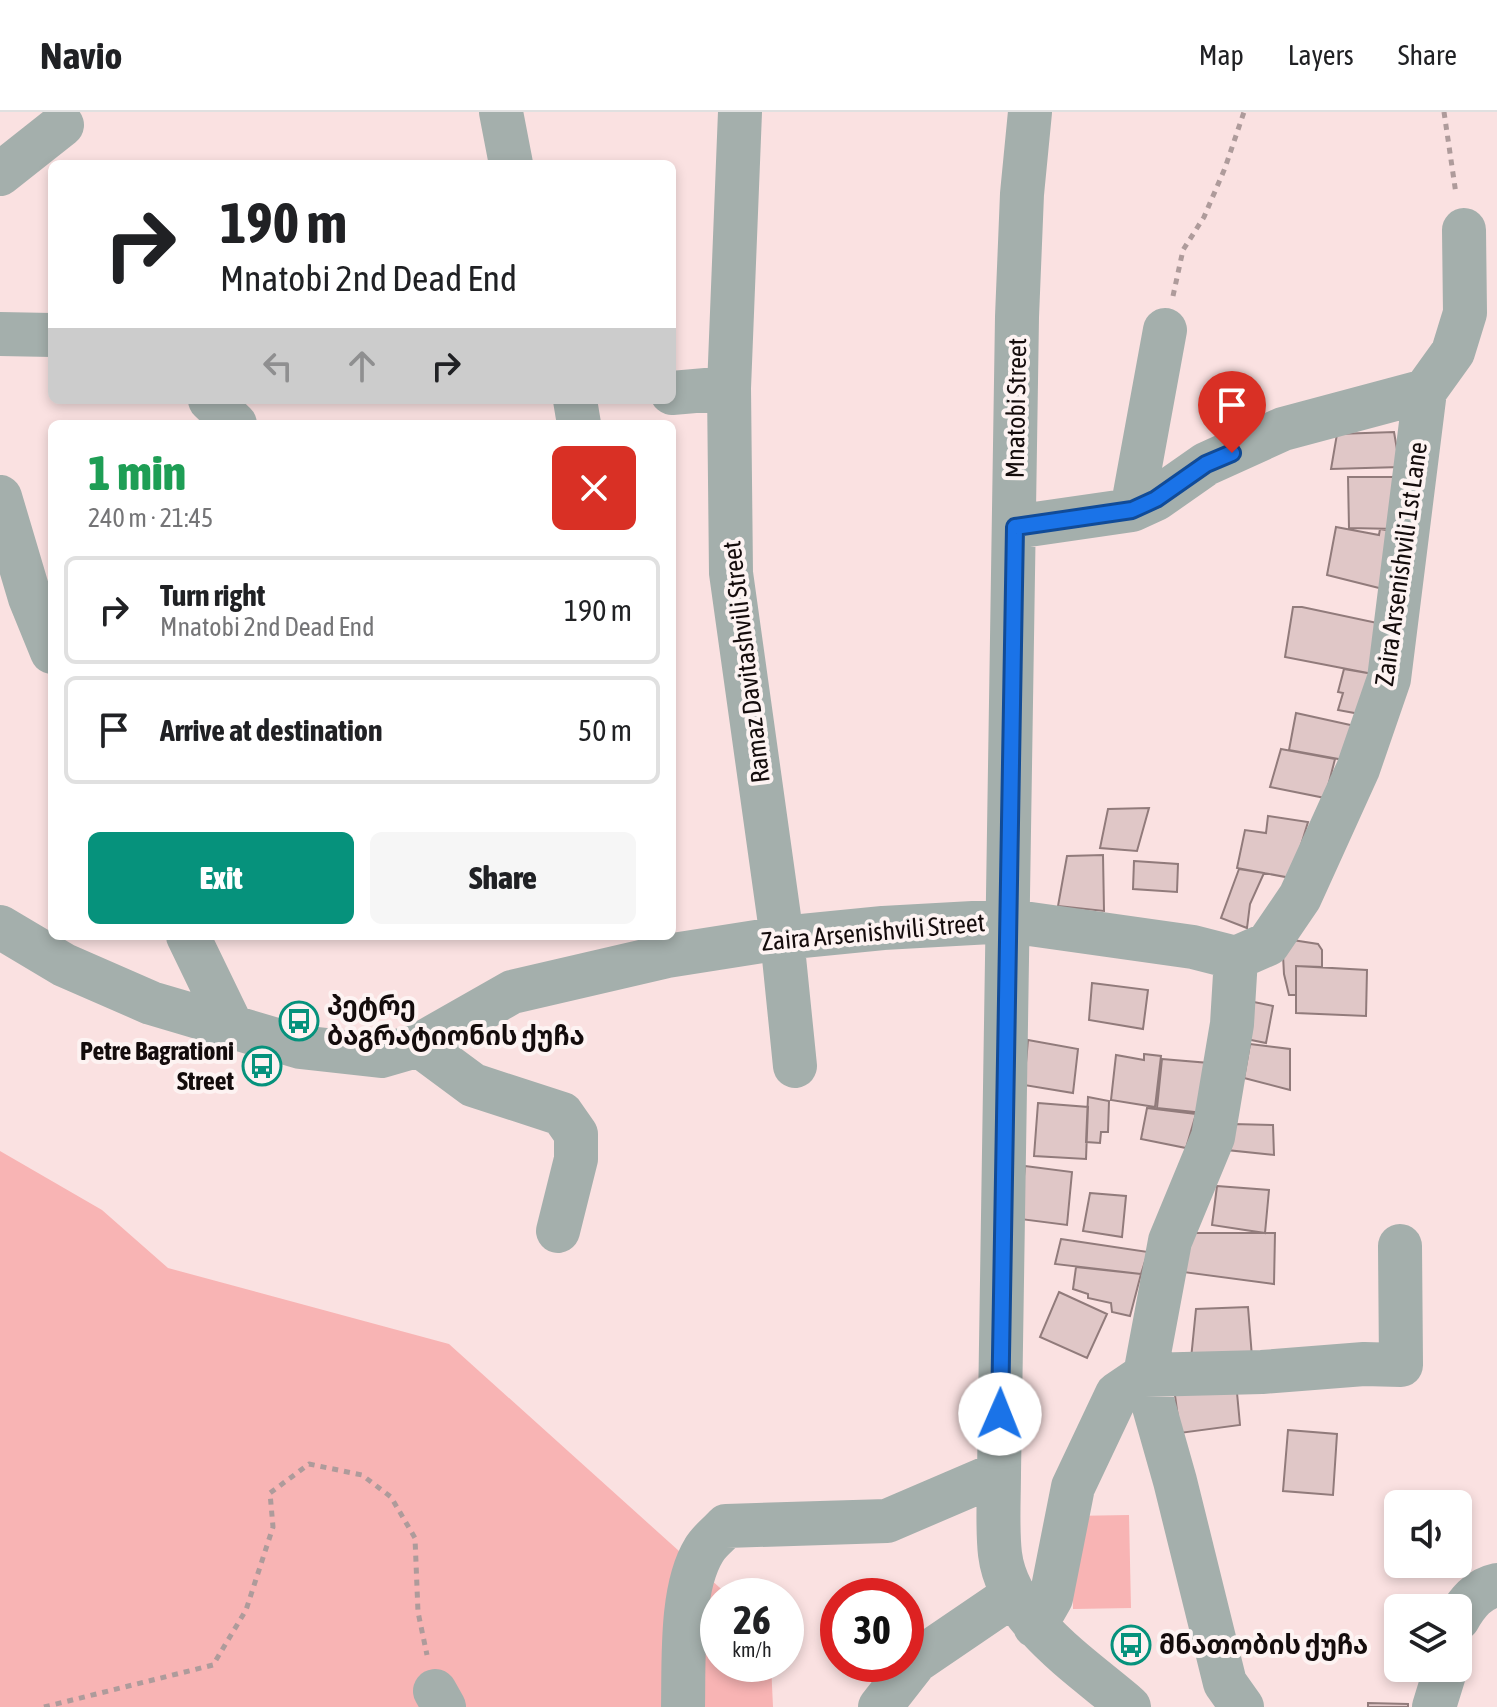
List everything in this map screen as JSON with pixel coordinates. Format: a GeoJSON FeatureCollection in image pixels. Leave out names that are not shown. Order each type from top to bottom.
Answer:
{"type":"FeatureCollection","features":[{"type":"Feature","properties":{"kind":"street"},"geometry":{"type":"LineString","coordinates":[[501,112],[510,160]]}},
{"type":"Feature","properties":{"kind":"street","name":"Ramaz Davitashvili Street"},"geometry":{"type":"LineString","coordinates":[[740,112],[729,388],[731,573],[782,938],[795,1066]]}},
{"type":"Feature","properties":{"kind":"street","name":"Mnatobi Street"},"geometry":{"type":"LineString","coordinates":[[1024,1611],[1001,1556],[999,1473],[1017,317],[1022,194],[1030,112]]}},
{"type":"Feature","properties":{"kind":"street"},"geometry":{"type":"LineString","coordinates":[[0,174],[62,125]]}},
{"type":"Feature","properties":{"kind":"street","name":"Zaira Arsenishvili 1st Lane"},"geometry":{"type":"LineString","coordinates":[[1236,958],[1268,944],[1300,897],[1358,769],[1389,679],[1425,391],[1453,352],[1465,313],[1464,230]]}},
{"type":"Feature","properties":{"kind":"street"},"geometry":{"type":"LineString","coordinates":[[1132,510],[1165,330]]}},
{"type":"Feature","properties":{"kind":"street"},"geometry":{"type":"LineString","coordinates":[[0,334],[48,335]]}},
{"type":"Feature","properties":{"kind":"street"},"geometry":{"type":"LineString","coordinates":[[676,393],[729,388]]}},
{"type":"Feature","properties":{"kind":"street"},"geometry":{"type":"LineString","coordinates":[[1015,527],[1132,510],[1156,499],[1206,464],[1283,429],[1425,391]]}},
{"type":"Feature","properties":{"kind":"street"},"geometry":{"type":"LineString","coordinates":[[214,404],[231,420]]}},
{"type":"Feature","properties":{"kind":"street"},"geometry":{"type":"LineString","coordinates":[[0,497],[41,590],[48,629]]}},
{"type":"Feature","properties":{"kind":"street","name":"Zaira Arsenishvili Street"},"geometry":{"type":"LineString","coordinates":[[0,927],[64,965],[151,1003],[300,1047],[381,1056],[419,1045],[512,992],[662,946],[1009,921],[1193,947],[1236,958]]}},
{"type":"Feature","properties":{"kind":"street"},"geometry":{"type":"LineString","coordinates":[[190,940],[233,1029]]}},
{"type":"Feature","properties":{"kind":"street"},"geometry":{"type":"LineString","coordinates":[[1236,958],[1232,1024],[1213,1137],[1170,1241],[1145,1375],[1225,1683],[1242,1707]]}},
{"type":"Feature","properties":{"kind":"street"},"geometry":{"type":"LineString","coordinates":[[419,1045],[473,1085],[562,1114],[576,1134],[576,1159],[558,1231]]}},
{"type":"Feature","properties":{"kind":"street"},"geometry":{"type":"LineString","coordinates":[[880,1707],[916,1661],[1051,1598],[1073,1487],[1117,1394],[1145,1375],[1262,1372],[1364,1364],[1401,1365],[1400,1246]]}},
{"type":"Feature","properties":{"kind":"street"},"geometry":{"type":"LineString","coordinates":[[683,1707],[684,1636],[690,1592],[704,1550],[726,1526],[887,1521],[999,1473]]}},
{"type":"Feature","properties":{"kind":"street"},"geometry":{"type":"LineString","coordinates":[[1472,1599],[1486,1587],[1497,1585]]}},
{"type":"Feature","properties":{"kind":"street"},"geometry":{"type":"LineString","coordinates":[[1024,1611],[1129,1707]]}},
{"type":"Feature","properties":{"kind":"street"},"geometry":{"type":"LineString","coordinates":[[1434,1707],[1442,1682]]}},
{"type":"Feature","properties":{"kind":"path"},"geometry":{"type":"LineString","coordinates":[[1165,330],[1183,250],[1204,217],[1244,112]]}},
{"type":"Feature","properties":{"kind":"path"},"geometry":{"type":"LineString","coordinates":[[1444,112],[1464,230]]}},
{"type":"Feature","properties":{"kind":"path"},"geometry":{"type":"LineString","coordinates":[[44,1707],[213,1665],[246,1610],[273,1527],[270,1493],[309,1464],[362,1475],[391,1497],[415,1538],[418,1612],[439,1699]]}},
{"type":"Feature","properties":{"kind":"shaded area"},"geometry":{"type":"Polygon","coordinates":[[[0,1151],[102,1210],[168,1268],[449,1344],[709,1578],[700,1578],[700,1682],[772,1682],[773,1707],[0,1707],[0,1151]]]}},
{"type":"Feature","properties":{"kind":"shaded area"},"geometry":{"type":"Polygon","coordinates":[[[1129,1515],[1131,1608],[1073,1609],[1071,1516],[1129,1515]]]}},
{"type":"Feature","properties":{"kind":"building"},"geometry":{"type":"Polygon","coordinates":[[[1394,432],[1400,467],[1331,469],[1337,434],[1394,432]]]}},
{"type":"Feature","properties":{"kind":"building"},"geometry":{"type":"Polygon","coordinates":[[[1348,477],[1396,477],[1397,529],[1349,528],[1348,477]]]}},
{"type":"Feature","properties":{"kind":"building"},"geometry":{"type":"Polygon","coordinates":[[[1336,527],[1379,535],[1380,529],[1397,532],[1387,590],[1327,575],[1336,527]]]}},
{"type":"Feature","properties":{"kind":"building"},"geometry":{"type":"Polygon","coordinates":[[[1293,607],[1382,624],[1373,674],[1285,657],[1293,607]]]}},
{"type":"Feature","properties":{"kind":"building"},"geometry":{"type":"Polygon","coordinates":[[[1344,669],[1373,674],[1360,714],[1338,710],[1343,693],[1338,692],[1344,669]]]}},
{"type":"Feature","properties":{"kind":"building"},"geometry":{"type":"Polygon","coordinates":[[[1296,713],[1355,726],[1344,760],[1289,750],[1296,713]]]}},
{"type":"Feature","properties":{"kind":"building"},"geometry":{"type":"Polygon","coordinates":[[[1281,749],[1335,759],[1325,798],[1270,787],[1281,749]]]}},
{"type":"Feature","properties":{"kind":"building"},"geometry":{"type":"Polygon","coordinates":[[[1149,808],[1137,851],[1100,848],[1108,809],[1149,808]]]}},
{"type":"Feature","properties":{"kind":"building"},"geometry":{"type":"Polygon","coordinates":[[[1268,816],[1308,822],[1291,878],[1237,868],[1245,830],[1266,833],[1268,816]]]}},
{"type":"Feature","properties":{"kind":"building"},"geometry":{"type":"Polygon","coordinates":[[[1103,855],[1104,911],[1058,906],[1067,856],[1103,855]]]}},
{"type":"Feature","properties":{"kind":"building"},"geometry":{"type":"Polygon","coordinates":[[[1134,861],[1178,864],[1177,892],[1133,889],[1134,861]]]}},
{"type":"Feature","properties":{"kind":"building"},"geometry":{"type":"Polygon","coordinates":[[[1239,869],[1264,873],[1250,904],[1247,928],[1221,918],[1239,869]]]}},
{"type":"Feature","properties":{"kind":"building"},"geometry":{"type":"Polygon","coordinates":[[[1286,939],[1318,944],[1322,950],[1322,967],[1296,966],[1296,995],[1289,995],[1284,974],[1286,939]]]}},
{"type":"Feature","properties":{"kind":"building"},"geometry":{"type":"Polygon","coordinates":[[[1296,966],[1367,970],[1366,1016],[1296,1013],[1296,966]]]}},
{"type":"Feature","properties":{"kind":"building"},"geometry":{"type":"Polygon","coordinates":[[[1092,983],[1148,990],[1143,1029],[1089,1020],[1092,983]]]}},
{"type":"Feature","properties":{"kind":"building"},"geometry":{"type":"Polygon","coordinates":[[[1249,1001],[1273,1006],[1266,1043],[1241,1038],[1249,1001]]]}},
{"type":"Feature","properties":{"kind":"building"},"geometry":{"type":"Polygon","coordinates":[[[1028,1040],[1078,1049],[1073,1093],[1024,1085],[1028,1040]]]}},
{"type":"Feature","properties":{"kind":"building"},"geometry":{"type":"Polygon","coordinates":[[[1250,1044],[1290,1049],[1290,1090],[1244,1078],[1250,1044]]]}},
{"type":"Feature","properties":{"kind":"building"},"geometry":{"type":"Polygon","coordinates":[[[1144,1054],[1161,1056],[1155,1107],[1111,1100],[1116,1055],[1144,1060],[1144,1054]]]}},
{"type":"Feature","properties":{"kind":"building"},"geometry":{"type":"Polygon","coordinates":[[[1162,1059],[1209,1063],[1204,1113],[1157,1108],[1162,1059]]]}},
{"type":"Feature","properties":{"kind":"building"},"geometry":{"type":"Polygon","coordinates":[[[1088,1097],[1109,1101],[1108,1132],[1101,1132],[1100,1143],[1086,1142],[1088,1097]]]}},
{"type":"Feature","properties":{"kind":"building"},"geometry":{"type":"Polygon","coordinates":[[[1038,1103],[1088,1107],[1086,1159],[1034,1156],[1038,1103]]]}},
{"type":"Feature","properties":{"kind":"building"},"geometry":{"type":"Polygon","coordinates":[[[1147,1108],[1196,1114],[1186,1148],[1141,1139],[1147,1108]]]}},
{"type":"Feature","properties":{"kind":"building"},"geometry":{"type":"Polygon","coordinates":[[[1233,1124],[1273,1125],[1274,1155],[1227,1150],[1233,1124]]]}},
{"type":"Feature","properties":{"kind":"building"},"geometry":{"type":"Polygon","coordinates":[[[1025,1166],[1072,1172],[1067,1225],[1020,1219],[1025,1166]]]}},
{"type":"Feature","properties":{"kind":"building"},"geometry":{"type":"Polygon","coordinates":[[[1217,1186],[1269,1190],[1265,1233],[1212,1225],[1217,1186]]]}},
{"type":"Feature","properties":{"kind":"building"},"geometry":{"type":"Polygon","coordinates":[[[1090,1193],[1126,1196],[1122,1237],[1083,1231],[1090,1193]]]}},
{"type":"Feature","properties":{"kind":"building"},"geometry":{"type":"Polygon","coordinates":[[[1189,1233],[1275,1233],[1274,1284],[1183,1272],[1189,1233]]]}},
{"type":"Feature","properties":{"kind":"building"},"geometry":{"type":"Polygon","coordinates":[[[1061,1239],[1148,1252],[1141,1274],[1055,1264],[1061,1239]]]}},
{"type":"Feature","properties":{"kind":"building"},"geometry":{"type":"Polygon","coordinates":[[[1076,1267],[1141,1274],[1130,1316],[1112,1312],[1111,1303],[1088,1298],[1088,1294],[1073,1289],[1076,1267]]]}},
{"type":"Feature","properties":{"kind":"building"},"geometry":{"type":"Polygon","coordinates":[[[1059,1292],[1107,1314],[1087,1358],[1040,1337],[1059,1292]]]}},
{"type":"Feature","properties":{"kind":"building"},"geometry":{"type":"Polygon","coordinates":[[[1248,1307],[1252,1357],[1191,1359],[1196,1309],[1248,1307]]]}},
{"type":"Feature","properties":{"kind":"building"},"geometry":{"type":"Polygon","coordinates":[[[1236,1382],[1240,1425],[1180,1433],[1174,1388],[1236,1382]]]}},
{"type":"Feature","properties":{"kind":"building"},"geometry":{"type":"Polygon","coordinates":[[[1288,1430],[1337,1434],[1333,1495],[1283,1491],[1288,1430]]]}},
{"type":"Feature","properties":{"kind":"building"},"geometry":{"type":"Polygon","coordinates":[[[1368,1703],[1408,1704],[1408,1707],[1368,1707],[1368,1703]]]}},
{"type":"Feature","properties":{"kind":"place","name":"პეტრე ბაგრატიონის ქუჩა"},"geometry":{"type":"Point","coordinates":[299,1021]}},
{"type":"Feature","properties":{"kind":"place","name":"Petre Bagrationi Street"},"geometry":{"type":"Point","coordinates":[262,1066]}},
{"type":"Feature","properties":{"kind":"place","name":"მნათობის ქუჩა"},"geometry":{"type":"Point","coordinates":[1131,1645]}},
{"type":"Feature","properties":{"kind":"route"},"geometry":{"type":"LineString","coordinates":[[1000,1414],[1015,527],[1132,510],[1156,499],[1206,464],[1232,453]]}}]}
